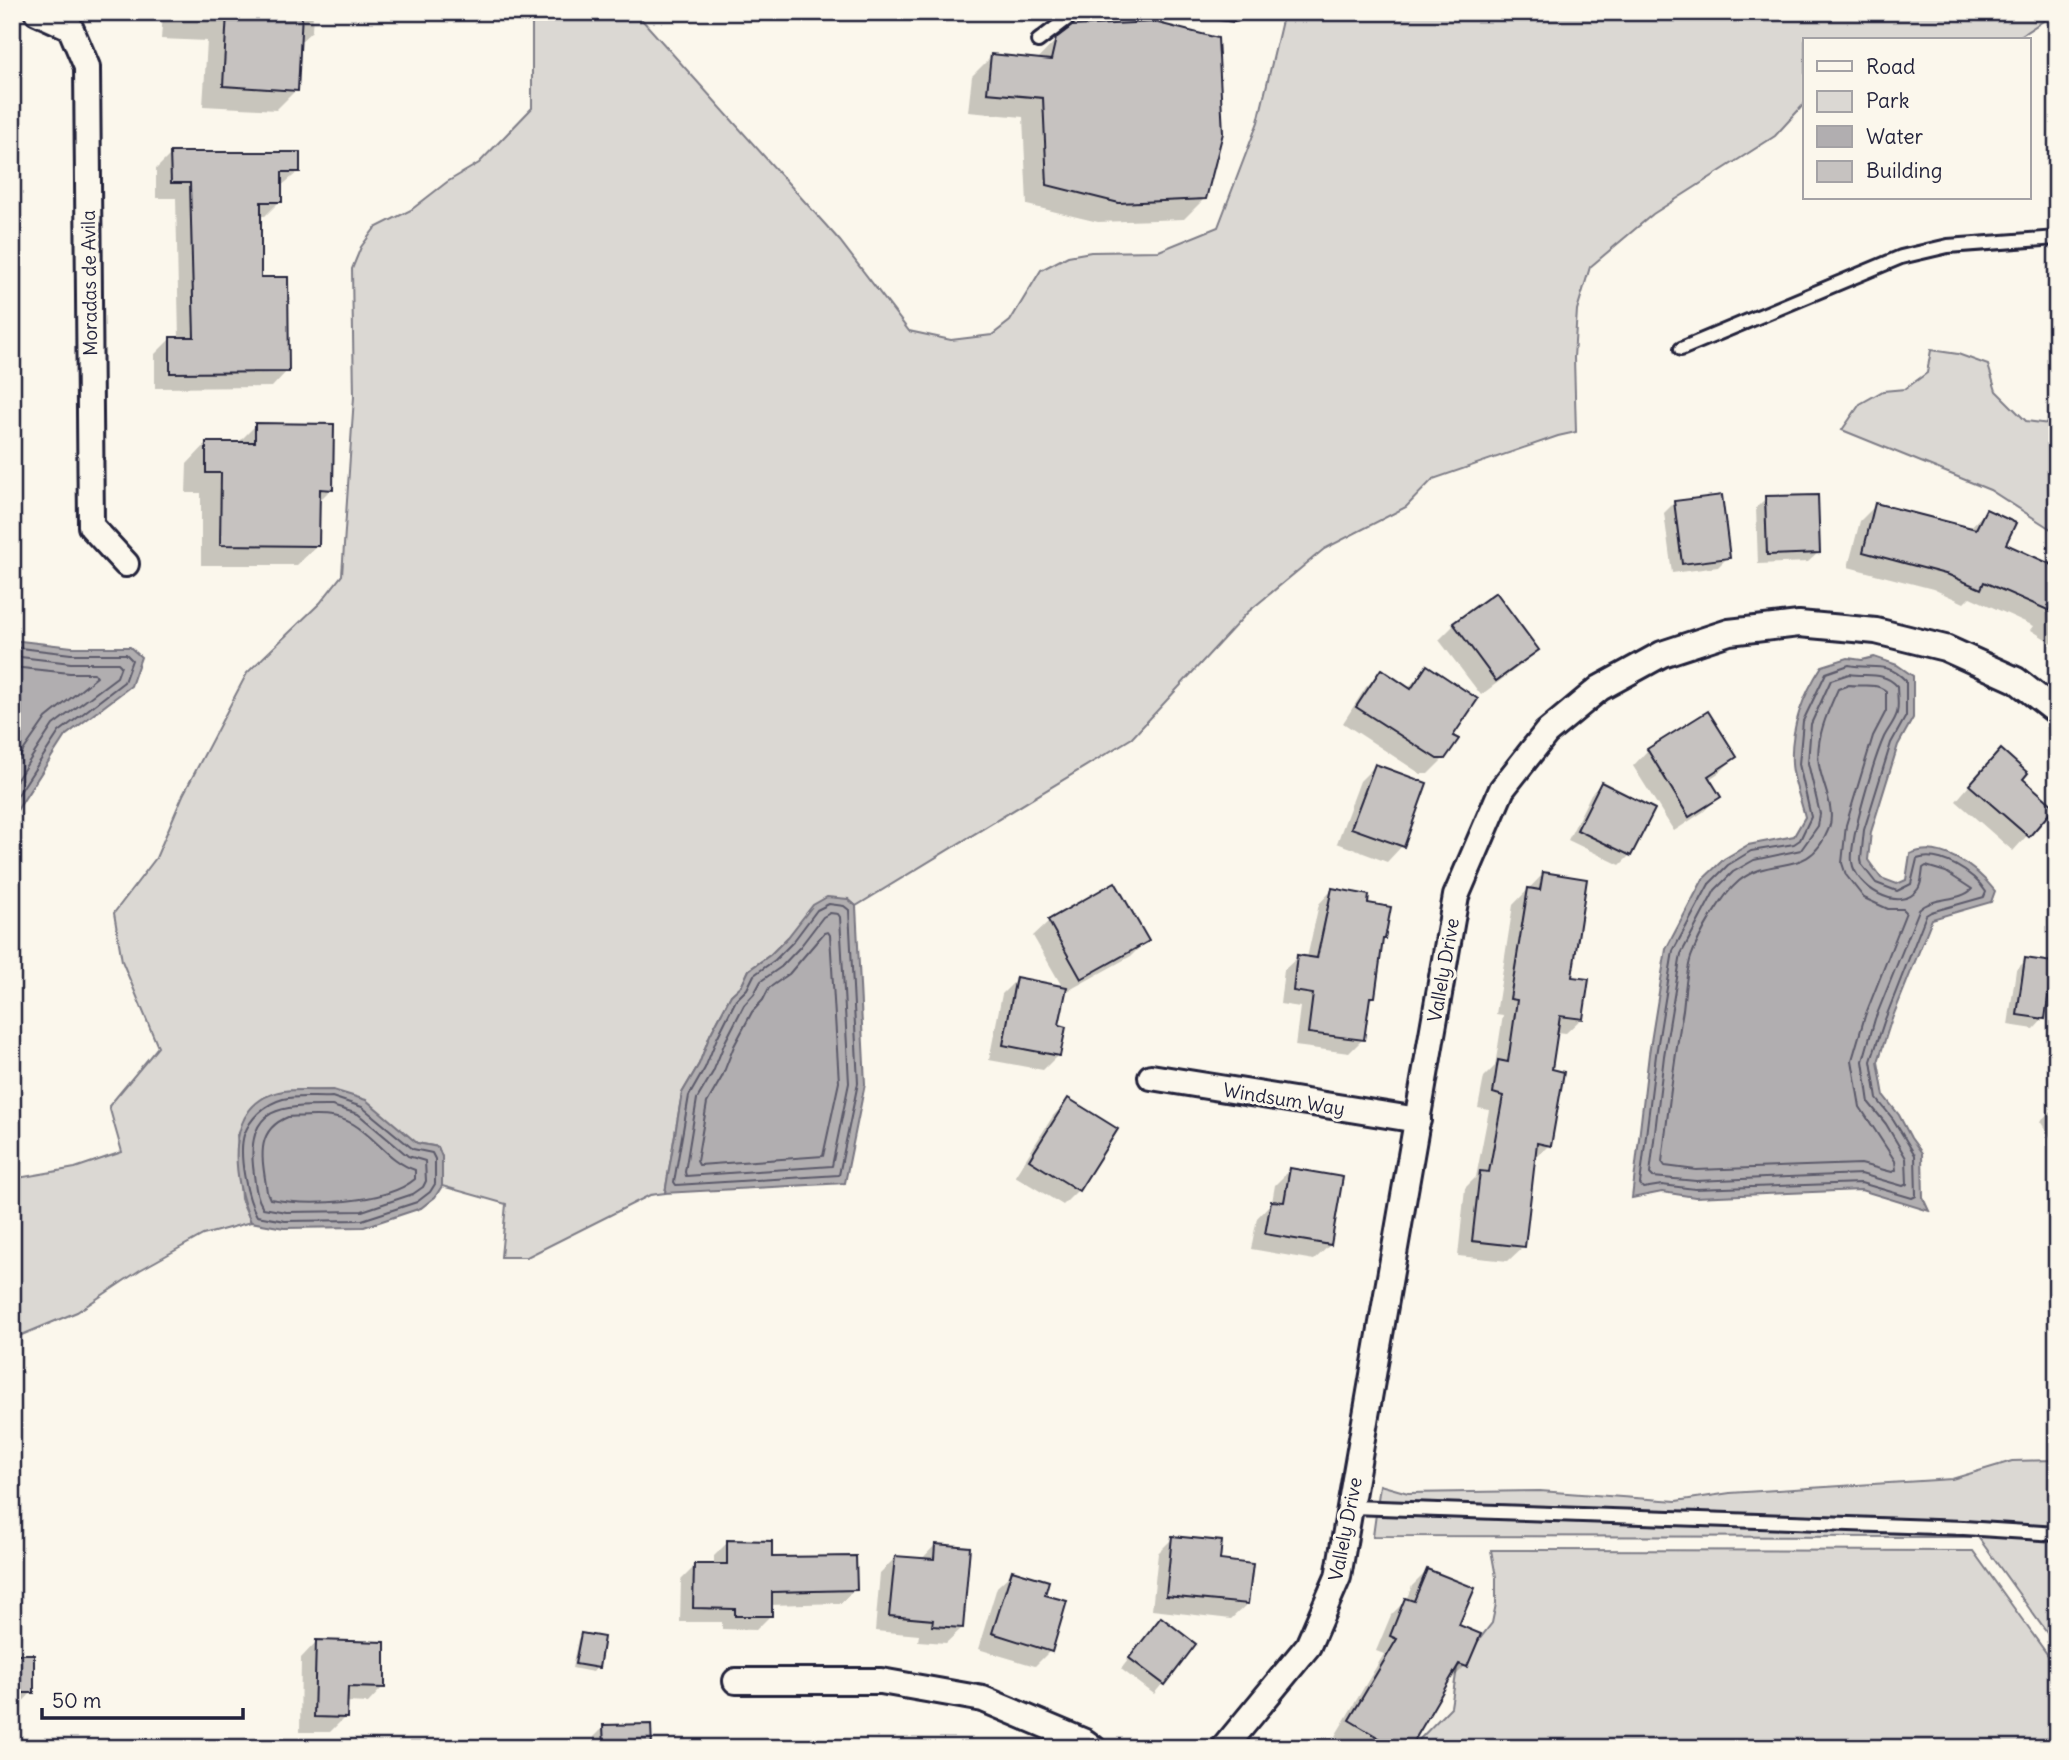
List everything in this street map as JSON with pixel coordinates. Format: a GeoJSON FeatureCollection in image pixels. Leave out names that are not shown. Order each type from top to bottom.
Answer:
{"type":"FeatureCollection","features":[{"type":"Feature","properties":{"kind":"street","name":"Moradas de Avila"},"geometry":{"type":"LineString","coordinates":[[37,12],[70,27],[87,67],[91,526],[126,564]]}},
{"type":"Feature","properties":{"kind":"street","name":"Vallely Drive"},"geometry":{"type":"LineString","coordinates":[[1224,1748],[1308,1646],[1338,1577],[1456,896],[1502,789],[1546,733],[1600,688],[1662,654],[1729,632],[1799,624],[1876,631],[1945,648],[2016,680],[2057,712]]}},
{"type":"Feature","properties":{"kind":"street","name":"Windsum Way"},"geometry":{"type":"LineString","coordinates":[[1151,1077],[1418,1121]]}},
{"type":"Feature","properties":{"kind":"street"},"geometry":{"type":"LineString","coordinates":[[736,1681],[881,1681],[983,1699],[1085,1742],[1093,1748]]}},
{"type":"Feature","properties":{"kind":"lane"},"geometry":{"type":"LineString","coordinates":[[1038,41],[1076,12]]}},
{"type":"Feature","properties":{"kind":"lane"},"geometry":{"type":"LineString","coordinates":[[1220,12],[1239,12]]}},
{"type":"Feature","properties":{"kind":"lane"},"geometry":{"type":"LineString","coordinates":[[1681,349],[1901,257],[1948,246],[2057,238]]}},
{"type":"Feature","properties":{"kind":"lane"},"geometry":{"type":"LineString","coordinates":[[1350,1507],[1964,1528],[2057,1534]]}},
{"type":"Feature","properties":{"kind":"green space"},"geometry":{"type":"Polygon","coordinates":[[[532,12],[635,12],[840,241],[909,331],[951,340],[992,335],[1010,321],[1041,270],[1068,256],[1091,252],[1159,251],[1218,227],[1258,122],[1284,12],[2057,12],[2017,38],[1803,38],[1803,105],[1775,136],[1653,214],[1590,267],[1577,310],[1574,358],[1576,432],[1433,479],[1406,507],[1324,549],[1248,612],[1132,738],[856,906],[848,899],[788,937],[770,955],[749,970],[742,985],[731,995],[710,1035],[699,1064],[682,1093],[665,1193],[650,1195],[527,1257],[501,1257],[506,1204],[442,1186],[442,1157],[438,1147],[417,1143],[333,1090],[283,1091],[237,1135],[241,1199],[251,1222],[203,1235],[140,1270],[77,1312],[12,1339],[12,1179],[75,1168],[122,1152],[109,1106],[158,1047],[122,961],[114,913],[156,858],[183,795],[247,673],[320,603],[342,575],[354,397],[352,269],[361,247],[375,228],[411,210],[447,182],[479,163],[532,108],[532,12]]]}},
{"type":"Feature","properties":{"kind":"green space"},"geometry":{"type":"Polygon","coordinates":[[[1931,350],[1958,354],[1988,365],[1996,391],[2026,421],[2057,425],[2057,533],[1990,490],[1842,430],[1860,404],[1883,391],[1905,389],[1927,373],[1931,350]]]}},
{"type":"Feature","properties":{"kind":"green space"},"geometry":{"type":"Polygon","coordinates":[[[2057,1460],[2057,1647],[1978,1537],[1373,1536],[1380,1485],[1408,1493],[1540,1491],[1676,1501],[1730,1493],[1952,1479],[2012,1461],[2057,1460]]]}},
{"type":"Feature","properties":{"kind":"green space"},"geometry":{"type":"Polygon","coordinates":[[[1491,1550],[1973,1551],[2057,1668],[2057,1748],[1411,1748],[1451,1707],[1457,1668],[1492,1623],[1496,1604],[1496,1577],[1491,1550]]]}},
{"type":"Feature","properties":{"kind":"water"},"geometry":{"type":"Polygon","coordinates":[[[12,640],[72,647],[130,647],[141,657],[131,686],[65,736],[12,818],[12,640]]]}},
{"type":"Feature","properties":{"kind":"water"},"geometry":{"type":"Polygon","coordinates":[[[1874,657],[1897,665],[1913,676],[1913,718],[1898,745],[1871,832],[1868,860],[1881,878],[1897,884],[1906,880],[1910,854],[1922,851],[1945,853],[1968,865],[1995,891],[1991,902],[1932,919],[1890,1024],[1878,1062],[1884,1096],[1922,1153],[1923,1198],[1929,1211],[1861,1190],[1695,1197],[1662,1192],[1632,1198],[1649,1054],[1666,949],[1703,879],[1724,859],[1748,845],[1794,836],[1805,817],[1795,784],[1792,764],[1793,738],[1809,689],[1822,666],[1848,658],[1862,660],[1874,657]]]}},
{"type":"Feature","properties":{"kind":"water"},"geometry":{"type":"Polygon","coordinates":[[[827,897],[848,899],[856,906],[865,1084],[845,1183],[665,1193],[682,1093],[699,1064],[710,1035],[731,995],[742,985],[749,970],[770,955],[788,937],[813,905],[827,897]]]}},
{"type":"Feature","properties":{"kind":"water"},"geometry":{"type":"Polygon","coordinates":[[[333,1090],[366,1100],[417,1143],[438,1147],[442,1157],[442,1186],[435,1197],[421,1208],[364,1227],[284,1228],[251,1222],[237,1165],[241,1126],[250,1110],[264,1098],[284,1091],[333,1090]]]}},
{"type":"Feature","properties":{"kind":"building"},"geometry":{"type":"Polygon","coordinates":[[[227,12],[302,12],[298,91],[223,86],[227,12]]]}},
{"type":"Feature","properties":{"kind":"building"},"geometry":{"type":"Polygon","coordinates":[[[1154,22],[1218,38],[1223,133],[1206,199],[1119,203],[1047,185],[1043,98],[987,93],[991,54],[1051,60],[1056,38],[1072,26],[1154,22]]]}},
{"type":"Feature","properties":{"kind":"building"},"geometry":{"type":"Polygon","coordinates":[[[170,152],[300,152],[300,172],[282,172],[282,202],[261,202],[261,277],[288,277],[289,372],[170,373],[170,337],[194,337],[190,183],[171,183],[170,152]]]}},
{"type":"Feature","properties":{"kind":"building"},"geometry":{"type":"Polygon","coordinates":[[[255,423],[334,424],[333,490],[320,489],[319,546],[220,545],[221,473],[206,473],[206,442],[255,442],[255,423]]]}},
{"type":"Feature","properties":{"kind":"building"},"geometry":{"type":"Polygon","coordinates":[[[1722,495],[1730,558],[1682,564],[1674,501],[1722,495]]]}},
{"type":"Feature","properties":{"kind":"building"},"geometry":{"type":"Polygon","coordinates":[[[1818,495],[1820,553],[1767,555],[1765,496],[1818,495]]]}},
{"type":"Feature","properties":{"kind":"building"},"geometry":{"type":"Polygon","coordinates":[[[1875,503],[1976,529],[1986,509],[2016,523],[2006,544],[2057,567],[2057,614],[1984,582],[1981,589],[1949,575],[1863,552],[1875,503]]]}},
{"type":"Feature","properties":{"kind":"building"},"geometry":{"type":"Polygon","coordinates":[[[1496,592],[1539,650],[1496,681],[1453,623],[1496,592]]]}},
{"type":"Feature","properties":{"kind":"building"},"geometry":{"type":"Polygon","coordinates":[[[1427,665],[1478,699],[1453,736],[1459,739],[1445,759],[1437,759],[1356,707],[1381,669],[1411,689],[1427,665]]]}},
{"type":"Feature","properties":{"kind":"building"},"geometry":{"type":"Polygon","coordinates":[[[1708,711],[1737,757],[1708,776],[1721,797],[1689,817],[1647,749],[1708,711]]]}},
{"type":"Feature","properties":{"kind":"building"},"geometry":{"type":"Polygon","coordinates":[[[2001,749],[2028,773],[2023,779],[2055,807],[2029,837],[1969,785],[2001,749]]]}},
{"type":"Feature","properties":{"kind":"building"},"geometry":{"type":"Polygon","coordinates":[[[1375,764],[1427,783],[1404,847],[1351,828],[1375,764]]]}},
{"type":"Feature","properties":{"kind":"building"},"geometry":{"type":"Polygon","coordinates":[[[1601,782],[1655,809],[1631,856],[1577,830],[1601,782]]]}},
{"type":"Feature","properties":{"kind":"building"},"geometry":{"type":"Polygon","coordinates":[[[1543,872],[1587,879],[1572,977],[1589,979],[1583,1019],[1560,1016],[1552,1069],[1564,1072],[1551,1146],[1537,1143],[1525,1247],[1472,1241],[1480,1171],[1489,1172],[1503,1096],[1493,1093],[1498,1060],[1508,1062],[1517,1000],[1510,999],[1528,888],[1540,890],[1543,872]]]}},
{"type":"Feature","properties":{"kind":"building"},"geometry":{"type":"Polygon","coordinates":[[[1115,882],[1149,941],[1081,979],[1048,920],[1115,882]]]}},
{"type":"Feature","properties":{"kind":"building"},"geometry":{"type":"Polygon","coordinates":[[[1332,888],[1369,895],[1368,903],[1391,907],[1383,939],[1375,997],[1370,997],[1364,1040],[1308,1033],[1313,994],[1293,991],[1297,955],[1317,958],[1332,888]]]}},
{"type":"Feature","properties":{"kind":"building"},"geometry":{"type":"Polygon","coordinates":[[[2025,958],[2053,962],[2045,1019],[2017,1015],[2025,958]]]}},
{"type":"Feature","properties":{"kind":"building"},"geometry":{"type":"Polygon","coordinates":[[[1016,977],[1067,987],[1059,1025],[1066,1027],[1060,1056],[1003,1045],[1016,977]]]}},
{"type":"Feature","properties":{"kind":"building"},"geometry":{"type":"Polygon","coordinates":[[[1068,1098],[1118,1129],[1079,1191],[1029,1160],[1068,1098]]]}},
{"type":"Feature","properties":{"kind":"building"},"geometry":{"type":"Polygon","coordinates":[[[1290,1168],[1343,1177],[1331,1245],[1265,1234],[1271,1201],[1284,1202],[1290,1168]]]}},
{"type":"Feature","properties":{"kind":"building"},"geometry":{"type":"Polygon","coordinates":[[[1172,1536],[1222,1541],[1220,1560],[1253,1564],[1248,1604],[1166,1596],[1172,1536]]]}},
{"type":"Feature","properties":{"kind":"building"},"geometry":{"type":"Polygon","coordinates":[[[727,1540],[772,1541],[772,1557],[856,1556],[857,1590],[772,1592],[772,1616],[735,1616],[735,1609],[693,1608],[694,1564],[727,1564],[727,1540]]]}},
{"type":"Feature","properties":{"kind":"building"},"geometry":{"type":"Polygon","coordinates":[[[935,1544],[970,1547],[963,1628],[932,1626],[933,1620],[889,1616],[895,1556],[934,1559],[935,1544]]]}},
{"type":"Feature","properties":{"kind":"building"},"geometry":{"type":"Polygon","coordinates":[[[1427,1569],[1475,1588],[1459,1625],[1481,1634],[1467,1667],[1459,1664],[1410,1748],[1396,1748],[1349,1720],[1397,1639],[1390,1636],[1405,1598],[1414,1601],[1427,1569]]]}},
{"type":"Feature","properties":{"kind":"building"},"geometry":{"type":"Polygon","coordinates":[[[1012,1570],[1049,1581],[1045,1595],[1067,1601],[1052,1652],[992,1633],[1012,1570]]]}},
{"type":"Feature","properties":{"kind":"building"},"geometry":{"type":"Polygon","coordinates":[[[1161,1617],[1196,1644],[1165,1685],[1129,1658],[1161,1617]]]}},
{"type":"Feature","properties":{"kind":"building"},"geometry":{"type":"Polygon","coordinates":[[[581,1633],[604,1637],[599,1668],[575,1664],[581,1633]]]}},
{"type":"Feature","properties":{"kind":"building"},"geometry":{"type":"Polygon","coordinates":[[[316,1640],[385,1642],[385,1688],[348,1687],[347,1718],[314,1717],[316,1640]]]}},
{"type":"Feature","properties":{"kind":"building"},"geometry":{"type":"Polygon","coordinates":[[[12,1654],[34,1654],[34,1693],[12,1693],[12,1654]]]}},
{"type":"Feature","properties":{"kind":"building"},"geometry":{"type":"Polygon","coordinates":[[[651,1724],[652,1748],[604,1748],[603,1725],[651,1724]]]}}]}
